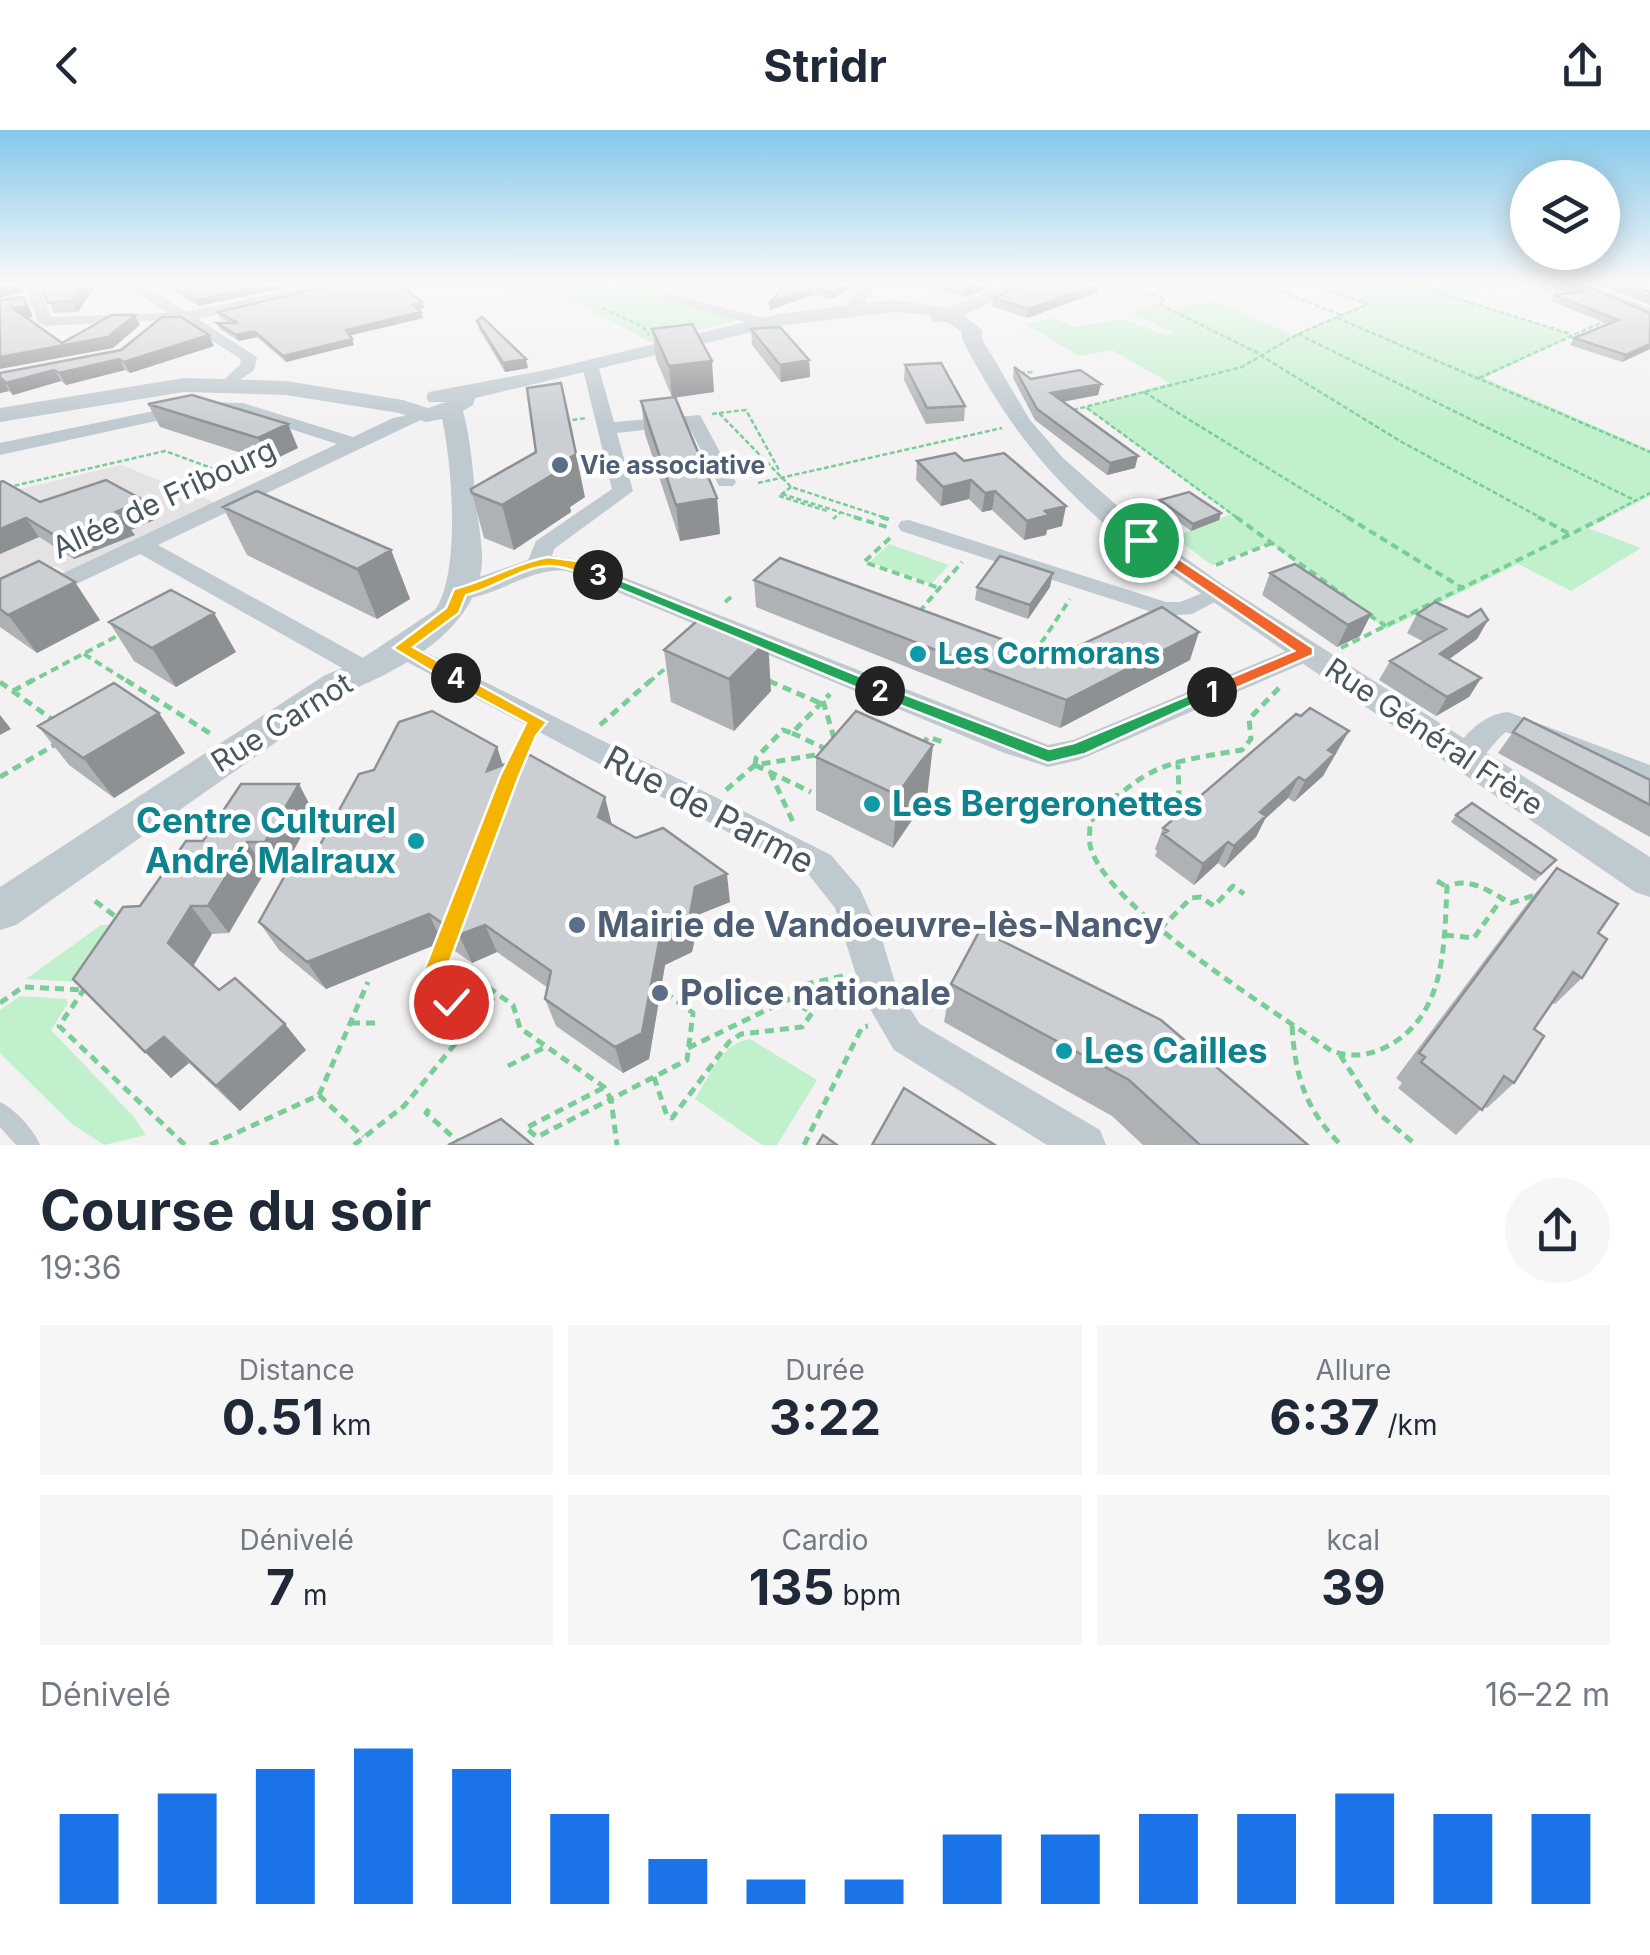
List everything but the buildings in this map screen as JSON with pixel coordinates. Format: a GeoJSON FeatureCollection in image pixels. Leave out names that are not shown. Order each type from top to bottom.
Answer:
{"type":"FeatureCollection","features":[{"type":"Feature","properties":{"kind":"street"},"geometry":{"type":"LineString","coordinates":[[144,338],[155,330]]}},
{"type":"Feature","properties":{"kind":"street"},"geometry":{"type":"LineString","coordinates":[[202,330],[249,357],[248,367],[233,380]]}},
{"type":"Feature","properties":{"kind":"street"},"geometry":{"type":"LineString","coordinates":[[0,412],[149,388],[233,380],[433,407],[491,388],[740,330]]}},
{"type":"Feature","properties":{"kind":"street","name":"Rue Général Frère"},"geometry":{"type":"LineString","coordinates":[[961,330],[972,339],[1012,411],[1043,452],[1106,512],[1218,594],[1650,879]]}},
{"type":"Feature","properties":{"kind":"street"},"geometry":{"type":"LineString","coordinates":[[539,562],[544,546],[623,492],[590,365]]}},
{"type":"Feature","properties":{"kind":"street","name":"Allée de Fribourg"},"geometry":{"type":"LineString","coordinates":[[43,440],[197,407],[242,408],[356,444]]}},
{"type":"Feature","properties":{"kind":"street"},"geometry":{"type":"LineString","coordinates":[[433,407],[458,436],[467,564],[459,592],[487,586],[539,562],[572,564],[1034,754],[1062,755],[1307,652]]}},
{"type":"Feature","properties":{"kind":"street","name":"Allée de Fribourg"},"geometry":{"type":"LineString","coordinates":[[0,612],[433,407]]}},
{"type":"Feature","properties":{"kind":"street"},"geometry":{"type":"LineString","coordinates":[[607,422],[688,417],[699,422],[726,482]]}},
{"type":"Feature","properties":{"kind":"street"},"geometry":{"type":"LineString","coordinates":[[0,433],[40,428],[43,440],[0,449]]}},
{"type":"Feature","properties":{"kind":"street"},"geometry":{"type":"LineString","coordinates":[[901,526],[1164,610],[1183,609],[1218,594]]}},
{"type":"Feature","properties":{"kind":"street"},"geometry":{"type":"LineString","coordinates":[[142,545],[367,671]]}},
{"type":"Feature","properties":{"kind":"street","name":"Rue Carnot"},"geometry":{"type":"LineString","coordinates":[[0,911],[336,683],[367,671],[401,648],[453,610],[459,592]]}},
{"type":"Feature","properties":{"kind":"street","name":"Rue de Parme"},"geometry":{"type":"LineString","coordinates":[[401,648],[820,865],[848,899],[892,1020],[924,1051],[1085,1145]]}},
{"type":"Feature","properties":{"kind":"street","name":"Rue Carnot"},"geometry":{"type":"LineString","coordinates":[[0,922],[22,914],[350,690],[367,671]]}},
{"type":"Feature","properties":{"kind":"street"},"geometry":{"type":"LineString","coordinates":[[1464,758],[1496,724],[1508,722],[1650,777]]}},
{"type":"Feature","properties":{"kind":"lane"},"geometry":{"type":"LineString","coordinates":[[0,1112],[30,1145]]}},
{"type":"Feature","properties":{"kind":"path"},"geometry":{"type":"LineString","coordinates":[[647,330],[667,347]]}},
{"type":"Feature","properties":{"kind":"path"},"geometry":{"type":"LineString","coordinates":[[1211,330],[1260,355],[1417,451],[1572,535]]}},
{"type":"Feature","properties":{"kind":"path"},"geometry":{"type":"LineString","coordinates":[[1070,411],[1229,371],[1306,330]]}},
{"type":"Feature","properties":{"kind":"path"},"geometry":{"type":"LineString","coordinates":[[1371,330],[1650,452]]}},
{"type":"Feature","properties":{"kind":"path"},"geometry":{"type":"LineString","coordinates":[[1559,330],[1571,334]]}},
{"type":"Feature","properties":{"kind":"path"},"geometry":{"type":"LineString","coordinates":[[1480,378],[1582,330]]}},
{"type":"Feature","properties":{"kind":"path"},"geometry":{"type":"LineString","coordinates":[[1298,334],[1634,500]]}},
{"type":"Feature","properties":{"kind":"path"},"geometry":{"type":"LineString","coordinates":[[1025,373],[1034,372]]}},
{"type":"Feature","properties":{"kind":"path"},"geometry":{"type":"LineString","coordinates":[[1144,392],[1464,589]]}},
{"type":"Feature","properties":{"kind":"path"},"geometry":{"type":"LineString","coordinates":[[1087,408],[1354,604]]}},
{"type":"Feature","properties":{"kind":"path"},"geometry":{"type":"LineString","coordinates":[[688,417],[746,410],[791,486],[901,526]]}},
{"type":"Feature","properties":{"kind":"path"},"geometry":{"type":"LineString","coordinates":[[720,413],[779,470]]}},
{"type":"Feature","properties":{"kind":"path"},"geometry":{"type":"LineString","coordinates":[[548,424],[607,422]]}},
{"type":"Feature","properties":{"kind":"path"},"geometry":{"type":"LineString","coordinates":[[758,483],[996,429]]}},
{"type":"Feature","properties":{"kind":"path"},"geometry":{"type":"LineString","coordinates":[[0,489],[165,451],[265,488]]}},
{"type":"Feature","properties":{"kind":"path"},"geometry":{"type":"LineString","coordinates":[[791,486],[779,496],[901,526]]}},
{"type":"Feature","properties":{"kind":"path"},"geometry":{"type":"LineString","coordinates":[[1307,652],[1330,653],[1650,493]]}},
{"type":"Feature","properties":{"kind":"path"},"geometry":{"type":"LineString","coordinates":[[832,520],[840,514]]}},
{"type":"Feature","properties":{"kind":"path"},"geometry":{"type":"LineString","coordinates":[[901,526],[864,562],[939,588]]}},
{"type":"Feature","properties":{"kind":"path"},"geometry":{"type":"LineString","coordinates":[[1190,575],[1272,543]]}},
{"type":"Feature","properties":{"kind":"path"},"geometry":{"type":"LineString","coordinates":[[934,619],[918,613],[959,566]]}},
{"type":"Feature","properties":{"kind":"path"},"geometry":{"type":"LineString","coordinates":[[1034,654],[1074,593]]}},
{"type":"Feature","properties":{"kind":"path"},"geometry":{"type":"LineString","coordinates":[[725,602],[731,596]]}},
{"type":"Feature","properties":{"kind":"path"},"geometry":{"type":"LineString","coordinates":[[1370,615],[1386,626]]}},
{"type":"Feature","properties":{"kind":"path"},"geometry":{"type":"LineString","coordinates":[[12,691],[132,628]]}},
{"type":"Feature","properties":{"kind":"path"},"geometry":{"type":"LineString","coordinates":[[83,654],[236,750]]}},
{"type":"Feature","properties":{"kind":"path"},"geometry":{"type":"LineString","coordinates":[[596,728],[678,657]]}},
{"type":"Feature","properties":{"kind":"path"},"geometry":{"type":"LineString","coordinates":[[720,794],[756,765],[839,752],[820,703],[758,676]]}},
{"type":"Feature","properties":{"kind":"path"},"geometry":{"type":"LineString","coordinates":[[0,682],[58,724]]}},
{"type":"Feature","properties":{"kind":"path"},"geometry":{"type":"LineString","coordinates":[[1282,686],[1254,712],[1247,725],[1251,739],[1242,750],[1178,760],[1147,772],[1114,795],[1090,822],[1090,847],[1109,880],[1160,929],[1340,1056],[1377,1112],[1416,1145]]}},
{"type":"Feature","properties":{"kind":"path"},"geometry":{"type":"LineString","coordinates":[[130,701],[145,693]]}},
{"type":"Feature","properties":{"kind":"path"},"geometry":{"type":"LineString","coordinates":[[792,733],[820,703]]}},
{"type":"Feature","properties":{"kind":"path"},"geometry":{"type":"LineString","coordinates":[[509,776],[528,732],[538,722]]}},
{"type":"Feature","properties":{"kind":"path"},"geometry":{"type":"LineString","coordinates":[[920,748],[928,737],[942,742],[958,723]]}},
{"type":"Feature","properties":{"kind":"path"},"geometry":{"type":"LineString","coordinates":[[756,765],[756,758],[784,730],[833,752]]}},
{"type":"Feature","properties":{"kind":"path"},"geometry":{"type":"LineString","coordinates":[[0,778],[58,743]]}},
{"type":"Feature","properties":{"kind":"path"},"geometry":{"type":"LineString","coordinates":[[1114,795],[1156,813],[1170,811],[1179,801],[1178,760]]}},
{"type":"Feature","properties":{"kind":"path"},"geometry":{"type":"LineString","coordinates":[[756,765],[811,792]]}},
{"type":"Feature","properties":{"kind":"path"},"geometry":{"type":"LineString","coordinates":[[770,772],[793,822],[788,829]]}},
{"type":"Feature","properties":{"kind":"path"},"geometry":{"type":"LineString","coordinates":[[163,852],[184,870]]}},
{"type":"Feature","properties":{"kind":"path"},"geometry":{"type":"LineString","coordinates":[[1438,881],[1448,887]]}},
{"type":"Feature","properties":{"kind":"path"},"geometry":{"type":"LineString","coordinates":[[1448,887],[1460,881],[1472,882],[1516,904],[1546,892]]}},
{"type":"Feature","properties":{"kind":"path"},"geometry":{"type":"LineString","coordinates":[[1160,929],[1192,898],[1201,897],[1214,906],[1233,886],[1244,894]]}},
{"type":"Feature","properties":{"kind":"path"},"geometry":{"type":"LineString","coordinates":[[1340,1056],[1372,1053],[1405,1037],[1431,1003],[1445,953],[1448,887]]}},
{"type":"Feature","properties":{"kind":"path"},"geometry":{"type":"LineString","coordinates":[[1445,935],[1474,938],[1502,898]]}},
{"type":"Feature","properties":{"kind":"path"},"geometry":{"type":"LineString","coordinates":[[95,902],[115,919],[133,918]]}},
{"type":"Feature","properties":{"kind":"path"},"geometry":{"type":"LineString","coordinates":[[449,935],[435,970],[462,990]]}},
{"type":"Feature","properties":{"kind":"path"},"geometry":{"type":"LineString","coordinates":[[688,1048],[789,999],[798,986],[872,970]]}},
{"type":"Feature","properties":{"kind":"path"},"geometry":{"type":"LineString","coordinates":[[94,976],[58,1026],[185,1145]]}},
{"type":"Feature","properties":{"kind":"path"},"geometry":{"type":"LineString","coordinates":[[210,1145],[319,1096],[368,982]]}},
{"type":"Feature","properties":{"kind":"path"},"geometry":{"type":"LineString","coordinates":[[451,1002],[462,990],[482,982],[513,1005],[520,1028],[604,1087],[611,1099],[617,1145]]}},
{"type":"Feature","properties":{"kind":"path"},"geometry":{"type":"LineString","coordinates":[[0,1003],[23,986],[84,990]]}},
{"type":"Feature","properties":{"kind":"path"},"geometry":{"type":"LineString","coordinates":[[354,1145],[404,1106],[496,993]]}},
{"type":"Feature","properties":{"kind":"path"},"geometry":{"type":"LineString","coordinates":[[604,1087],[526,1128],[537,1137],[687,1060],[693,1014],[667,994]]}},
{"type":"Feature","properties":{"kind":"path"},"geometry":{"type":"LineString","coordinates":[[654,1077],[667,1116],[672,1118],[729,1042],[741,1034],[802,1027],[812,1013],[789,999]]}},
{"type":"Feature","properties":{"kind":"path"},"geometry":{"type":"LineString","coordinates":[[804,1145],[862,1027],[892,1020]]}},
{"type":"Feature","properties":{"kind":"path"},"geometry":{"type":"LineString","coordinates":[[351,1022],[380,1024]]}},
{"type":"Feature","properties":{"kind":"path"},"geometry":{"type":"LineString","coordinates":[[1292,1024],[1298,1088],[1310,1111],[1342,1145]]}},
{"type":"Feature","properties":{"kind":"path"},"geometry":{"type":"LineString","coordinates":[[508,1066],[547,1046]]}},
{"type":"Feature","properties":{"kind":"path"},"geometry":{"type":"LineString","coordinates":[[319,1096],[363,1137]]}},
{"type":"Feature","properties":{"kind":"path"},"geometry":{"type":"LineString","coordinates":[[429,1110],[426,1112],[462,1145]]}},
{"type":"Feature","properties":{"kind":"shaded area"},"geometry":{"type":"Polygon","coordinates":[[[121,465],[217,503],[68,573],[56,566],[0,591],[0,494],[121,465]]]}},
{"type":"Feature","properties":{"kind":"green space"},"geometry":{"type":"Polygon","coordinates":[[[628,330],[697,330],[650,342],[628,330]]]}},
{"type":"Feature","properties":{"kind":"green space"},"geometry":{"type":"Polygon","coordinates":[[[1036,330],[1153,330],[1165,335],[1173,332],[1169,330],[1282,330],[1293,335],[1304,330],[1559,330],[1574,335],[1484,378],[1650,450],[1650,496],[1588,528],[1641,548],[1571,591],[1518,564],[1387,629],[1270,543],[1212,565],[1174,537],[1231,514],[1085,407],[1170,383],[1112,350],[1080,356],[1036,330]]]}},
{"type":"Feature","properties":{"kind":"green space"},"geometry":{"type":"Polygon","coordinates":[[[889,544],[949,565],[931,584],[870,562],[889,544]]]}},
{"type":"Feature","properties":{"kind":"green space"},"geometry":{"type":"Polygon","coordinates":[[[101,925],[122,925],[78,982],[26,979],[101,925]]]}},
{"type":"Feature","properties":{"kind":"green space"},"geometry":{"type":"Polygon","coordinates":[[[20,996],[66,999],[68,1003],[51,1030],[134,1117],[146,1135],[104,1145],[72,1124],[0,1053],[0,1010],[20,996]]]}},
{"type":"Feature","properties":{"kind":"green space"},"geometry":{"type":"Polygon","coordinates":[[[750,1039],[817,1080],[777,1145],[762,1145],[695,1099],[724,1054],[750,1039]]]}},
{"type":"Feature","properties":{"kind":"place","name":"Vie associative"},"geometry":{"type":"Point","coordinates":[560,465]}},
{"type":"Feature","properties":{"kind":"place","name":"Les Cormorans"},"geometry":{"type":"Point","coordinates":[918,654]}},
{"type":"Feature","properties":{"kind":"place","name":"Les Bergeronettes"},"geometry":{"type":"Point","coordinates":[872,804]}},
{"type":"Feature","properties":{"kind":"place","name":"Centre Culturel André Malraux"},"geometry":{"type":"Point","coordinates":[416,841]}},
{"type":"Feature","properties":{"kind":"place","name":"Mairie de Vandoeuvre-lès-Nancy"},"geometry":{"type":"Point","coordinates":[577,925]}},
{"type":"Feature","properties":{"kind":"place","name":"Police nationale"},"geometry":{"type":"Point","coordinates":[660,993]}},
{"type":"Feature","properties":{"kind":"place","name":"Les Cailles"},"geometry":{"type":"Point","coordinates":[1064,1051]}},
{"type":"Feature","properties":{"kind":"route"},"geometry":{"type":"LineString","coordinates":[[451,1002],[462,990],[435,970],[509,776],[528,732],[538,722],[401,648],[453,610],[459,592],[487,586],[527,565],[548,561],[572,564],[1012,746],[1034,754],[1062,755],[1307,652],[1141,540]]}}]}
